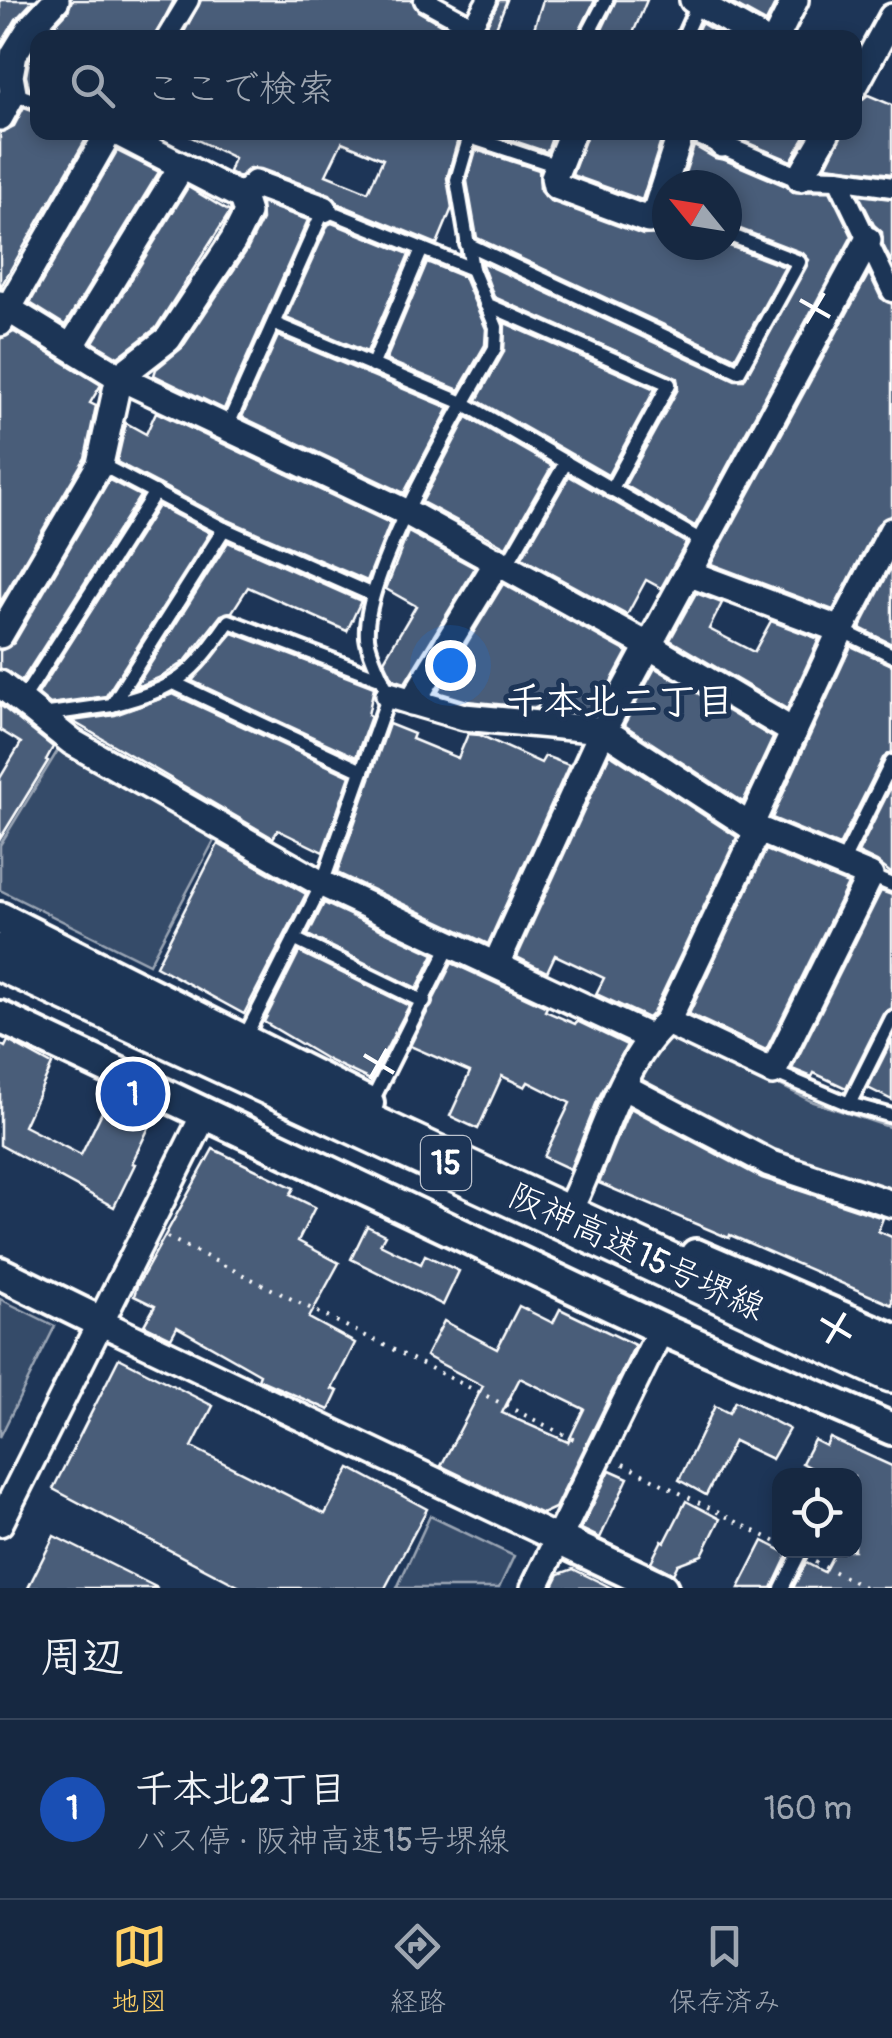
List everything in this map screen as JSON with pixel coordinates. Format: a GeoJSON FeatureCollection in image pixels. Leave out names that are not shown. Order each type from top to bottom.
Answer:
{"type":"FeatureCollection","features":[{"type":"Feature","properties":{"kind":"highway","name":"阪神高速15号堺線"},"geometry":{"type":"LineString","coordinates":[[0,958],[892,1370]]}},
{"type":"Feature","properties":{"kind":"highway","name":"阪神高速15号堺線"},"geometry":{"type":"LineString","coordinates":[[0,990],[892,1402]]}},
{"type":"Feature","properties":{"kind":"street"},"geometry":{"type":"LineString","coordinates":[[0,117],[25,98],[10,76],[14,54],[30,28],[56,0]]}},
{"type":"Feature","properties":{"kind":"street"},"geometry":{"type":"LineString","coordinates":[[171,30],[189,0]]}},
{"type":"Feature","properties":{"kind":"street"},"geometry":{"type":"LineString","coordinates":[[424,0],[474,30]]}},
{"type":"Feature","properties":{"kind":"street"},"geometry":{"type":"LineString","coordinates":[[478,30],[488,0]]}},
{"type":"Feature","properties":{"kind":"street"},"geometry":{"type":"LineString","coordinates":[[780,30],[795,0]]}},
{"type":"Feature","properties":{"kind":"street"},"geometry":{"type":"LineString","coordinates":[[697,1],[746,30]]}},
{"type":"Feature","properties":{"kind":"street"},"geometry":{"type":"LineString","coordinates":[[862,76],[884,55],[892,17]]}},
{"type":"Feature","properties":{"kind":"street"},"geometry":{"type":"LineString","coordinates":[[108,140],[3,312],[71,346],[119,376],[408,513],[649,646],[794,732]]}},
{"type":"Feature","properties":{"kind":"street"},"geometry":{"type":"LineString","coordinates":[[3,625],[100,464],[119,376],[168,339],[247,214],[242,197],[129,140]]}},
{"type":"Feature","properties":{"kind":"street"},"geometry":{"type":"LineString","coordinates":[[569,140],[554,177],[556,186],[640,219],[652,217]]}},
{"type":"Feature","properties":{"kind":"street"},"geometry":{"type":"LineString","coordinates":[[672,170],[679,140]]}},
{"type":"Feature","properties":{"kind":"street"},"geometry":{"type":"LineString","coordinates":[[728,140],[800,178],[892,187]]}},
{"type":"Feature","properties":{"kind":"street"},"geometry":{"type":"LineString","coordinates":[[800,178],[823,140]]}},
{"type":"Feature","properties":{"kind":"street"},"geometry":{"type":"LineString","coordinates":[[71,346],[182,166]]}},
{"type":"Feature","properties":{"kind":"street"},"geometry":{"type":"LineString","coordinates":[[838,179],[892,292]]}},
{"type":"Feature","properties":{"kind":"street"},"geometry":{"type":"LineString","coordinates":[[242,197],[255,184],[324,209]]}},
{"type":"Feature","properties":{"kind":"street"},"geometry":{"type":"LineString","coordinates":[[496,964],[603,730],[868,240]]}},
{"type":"Feature","properties":{"kind":"street"},"geometry":{"type":"LineString","coordinates":[[573,1202],[624,1087],[658,1029],[754,828],[841,630],[892,532]]}},
{"type":"Feature","properties":{"kind":"street"},"geometry":{"type":"LineString","coordinates":[[0,684],[72,742],[322,884],[496,964],[773,1072],[881,880],[754,828],[603,730],[464,718],[394,692],[502,564]]}},
{"type":"Feature","properties":{"kind":"street"},"geometry":{"type":"LineString","coordinates":[[688,573],[841,630]]}},
{"type":"Feature","properties":{"kind":"street"},"geometry":{"type":"LineString","coordinates":[[0,918],[573,1202],[892,1340]]}},
{"type":"Feature","properties":{"kind":"street"},"geometry":{"type":"LineString","coordinates":[[0,1017],[661,1328],[892,1429]]}},
{"type":"Feature","properties":{"kind":"street"},"geometry":{"type":"LineString","coordinates":[[624,1087],[769,1162],[892,1204]]}},
{"type":"Feature","properties":{"kind":"street"},"geometry":{"type":"LineString","coordinates":[[0,1523],[205,1112]]}},
{"type":"Feature","properties":{"kind":"street"},"geometry":{"type":"LineString","coordinates":[[0,1274],[662,1588]]}},
{"type":"Feature","properties":{"kind":"street"},"geometry":{"type":"LineString","coordinates":[[534,1588],[661,1328]]}},
{"type":"Feature","properties":{"kind":"lane"},"geometry":{"type":"LineString","coordinates":[[590,30],[606,0]]}},
{"type":"Feature","properties":{"kind":"lane"},"geometry":{"type":"LineString","coordinates":[[686,30],[697,1]]}},
{"type":"Feature","properties":{"kind":"lane"},"geometry":{"type":"LineString","coordinates":[[243,1041],[322,884],[394,692],[367,638],[372,594],[408,513],[495,348],[496,327],[472,269],[457,180],[469,140]]}},
{"type":"Feature","properties":{"kind":"lane"},"geometry":{"type":"LineString","coordinates":[[487,140],[558,166]]}},
{"type":"Feature","properties":{"kind":"lane"},"geometry":{"type":"LineString","coordinates":[[228,428],[324,209],[472,269]]}},
{"type":"Feature","properties":{"kind":"lane"},"geometry":{"type":"LineString","coordinates":[[468,244],[739,371],[799,262],[742,240]]}},
{"type":"Feature","properties":{"kind":"lane"},"geometry":{"type":"LineString","coordinates":[[372,366],[422,249]]}},
{"type":"Feature","properties":{"kind":"lane"},"geometry":{"type":"LineString","coordinates":[[486,304],[668,384],[612,490]]}},
{"type":"Feature","properties":{"kind":"lane"},"geometry":{"type":"LineString","coordinates":[[275,324],[464,404],[704,543]]}},
{"type":"Feature","properties":{"kind":"lane"},"geometry":{"type":"LineString","coordinates":[[502,564],[566,462]]}},
{"type":"Feature","properties":{"kind":"lane"},"geometry":{"type":"LineString","coordinates":[[100,464],[224,529],[372,594]]}},
{"type":"Feature","properties":{"kind":"lane"},"geometry":{"type":"LineString","coordinates":[[32,707],[155,492]]}},
{"type":"Feature","properties":{"kind":"lane"},"geometry":{"type":"LineString","coordinates":[[112,705],[224,529]]}},
{"type":"Feature","properties":{"kind":"lane"},"geometry":{"type":"LineString","coordinates":[[32,707],[112,705],[161,692],[200,664],[230,621],[394,692]]}},
{"type":"Feature","properties":{"kind":"lane"},"geometry":{"type":"LineString","coordinates":[[841,630],[892,655]]}},
{"type":"Feature","properties":{"kind":"lane"},"geometry":{"type":"LineString","coordinates":[[174,683],[362,770]]}},
{"type":"Feature","properties":{"kind":"lane"},"geometry":{"type":"LineString","coordinates":[[841,864],[892,762]]}},
{"type":"Feature","properties":{"kind":"lane"},"geometry":{"type":"LineString","coordinates":[[294,939],[424,1002]]}},
{"type":"Feature","properties":{"kind":"lane"},"geometry":{"type":"LineString","coordinates":[[370,1104],[450,944]]}},
{"type":"Feature","properties":{"kind":"lane"},"geometry":{"type":"LineString","coordinates":[[849,1104],[892,1018]]}},
{"type":"Feature","properties":{"kind":"lane"},"geometry":{"type":"LineString","coordinates":[[773,1072],[849,1104],[892,1116]]}},
{"type":"Feature","properties":{"kind":"lane"},"geometry":{"type":"LineString","coordinates":[[782,1588],[798,1558]]}},
{"type":"Feature","properties":{"kind":"path"},"geometry":{"type":"LineString","coordinates":[[148,1227],[772,1540]]}},
{"type":"Feature","properties":{"kind":"path"},"geometry":{"type":"LineString","coordinates":[[808,1558],[866,1588]]}},
{"type":"Feature","properties":{"kind":"shaded area"},"geometry":{"type":"Polygon","coordinates":[[[63,742],[218,833],[149,964],[0,890],[0,845],[63,742]]]}},
{"type":"Feature","properties":{"kind":"shaded area"},"geometry":{"type":"Polygon","coordinates":[[[674,1031],[811,1101],[892,1128],[892,1193],[780,1155],[635,1079],[645,1060],[674,1031]]]}},
{"type":"Feature","properties":{"kind":"shaded area"},"geometry":{"type":"Polygon","coordinates":[[[0,1299],[55,1326],[0,1437],[0,1299]]]}},
{"type":"Feature","properties":{"kind":"shaded area"},"geometry":{"type":"Polygon","coordinates":[[[430,1516],[514,1556],[499,1588],[397,1588],[430,1516]]]}},
{"type":"Feature","properties":{"kind":"building"},"geometry":{"type":"Polygon","coordinates":[[[0,0],[34,0],[16,19],[0,46],[0,0]]]}},
{"type":"Feature","properties":{"kind":"building"},"geometry":{"type":"Polygon","coordinates":[[[72,0],[174,0],[158,30],[50,30],[68,11],[72,0]]]}},
{"type":"Feature","properties":{"kind":"building"},"geometry":{"type":"Polygon","coordinates":[[[201,0],[412,0],[418,11],[451,30],[185,30],[201,0]]]}},
{"type":"Feature","properties":{"kind":"building"},"geometry":{"type":"Polygon","coordinates":[[[499,0],[507,0],[495,30],[487,25],[499,0]]]}},
{"type":"Feature","properties":{"kind":"building"},"geometry":{"type":"Polygon","coordinates":[[[543,0],[595,0],[580,30],[534,30],[543,0]]]}},
{"type":"Feature","properties":{"kind":"building"},"geometry":{"type":"Polygon","coordinates":[[[616,0],[647,0],[634,30],[602,30],[616,0]]]}},
{"type":"Feature","properties":{"kind":"building"},"geometry":{"type":"Polygon","coordinates":[[[726,0],[777,0],[766,22],[726,0]]]}},
{"type":"Feature","properties":{"kind":"building"},"geometry":{"type":"Polygon","coordinates":[[[30,59],[30,88],[26,76],[30,59]]]}},
{"type":"Feature","properties":{"kind":"building"},"geometry":{"type":"Polygon","coordinates":[[[868,95],[892,105],[892,174],[826,166],[839,140],[862,140],[862,99],[868,95]]]}},
{"type":"Feature","properties":{"kind":"building"},"geometry":{"type":"Polygon","coordinates":[[[24,107],[30,109],[30,140],[85,140],[0,288],[0,133],[14,126],[24,107]]]}},
{"type":"Feature","properties":{"kind":"building"},"geometry":{"type":"Polygon","coordinates":[[[197,140],[458,140],[447,178],[452,208],[437,244],[339,204],[330,194],[261,169],[250,168],[239,177],[229,172],[234,158],[197,140]],[[342,142],[326,175],[368,192],[383,159],[342,142]]]}},
{"type":"Feature","properties":{"kind":"building"},"geometry":{"type":"Polygon","coordinates":[[[512,140],[551,140],[547,152],[512,140]]]}},
{"type":"Feature","properties":{"kind":"building"},"geometry":{"type":"Polygon","coordinates":[[[585,140],[661,140],[642,200],[572,175],[585,140]]]}},
{"type":"Feature","properties":{"kind":"building"},"geometry":{"type":"Polygon","coordinates":[[[741,140],[803,140],[791,161],[741,140]]]}},
{"type":"Feature","properties":{"kind":"building"},"geometry":{"type":"Polygon","coordinates":[[[694,146],[793,192],[830,191],[852,236],[695,526],[625,485],[678,389],[677,378],[494,297],[481,262],[735,380],[744,380],[809,260],[803,253],[742,230],[742,170],[686,170],[694,146]]]}},
{"type":"Feature","properties":{"kind":"building"},"geometry":{"type":"Polygon","coordinates":[[[476,150],[539,170],[540,190],[550,201],[643,235],[652,234],[652,260],[742,260],[742,251],[785,267],[735,358],[477,238],[467,181],[476,150]]]}},
{"type":"Feature","properties":{"kind":"building"},"geometry":{"type":"Polygon","coordinates":[[[117,151],[159,172],[65,325],[30,303],[117,151]]]}},
{"type":"Feature","properties":{"kind":"building"},"geometry":{"type":"Polygon","coordinates":[[[188,187],[230,212],[156,328],[118,357],[93,342],[188,187]]]}},
{"type":"Feature","properties":{"kind":"building"},"geometry":{"type":"Polygon","coordinates":[[[859,195],[892,199],[892,263],[883,245],[882,232],[874,225],[859,195]]]}},
{"type":"Feature","properties":{"kind":"building"},"geometry":{"type":"Polygon","coordinates":[[[261,203],[308,220],[224,409],[154,375],[182,348],[247,250],[262,220],[261,203]]]}},
{"type":"Feature","properties":{"kind":"building"},"geometry":{"type":"Polygon","coordinates":[[[332,223],[409,254],[367,352],[286,318],[332,223]]]}},
{"type":"Feature","properties":{"kind":"building"},"geometry":{"type":"Polygon","coordinates":[[[427,262],[464,277],[486,329],[485,345],[459,390],[386,360],[427,262]]]}},
{"type":"Feature","properties":{"kind":"building"},"geometry":{"type":"Polygon","coordinates":[[[869,273],[881,298],[892,304],[892,515],[878,524],[833,610],[711,564],[869,273]]]}},
{"type":"Feature","properties":{"kind":"building"},"geometry":{"type":"Polygon","coordinates":[[[505,323],[655,389],[608,475],[477,400],[504,352],[505,323]]]}},
{"type":"Feature","properties":{"kind":"building"},"geometry":{"type":"Polygon","coordinates":[[[14,332],[101,385],[90,403],[96,406],[85,458],[0,603],[0,339],[14,332]]]}},
{"type":"Feature","properties":{"kind":"building"},"geometry":{"type":"Polygon","coordinates":[[[278,336],[449,408],[404,493],[242,417],[278,336]]]}},
{"type":"Feature","properties":{"kind":"building"},"geometry":{"type":"Polygon","coordinates":[[[156,412],[390,523],[367,581],[228,520],[117,462],[126,423],[146,434],[156,412]]]}},
{"type":"Feature","properties":{"kind":"building"},"geometry":{"type":"Polygon","coordinates":[[[467,417],[552,466],[506,547],[422,502],[467,417]]]}},
{"type":"Feature","properties":{"kind":"building"},"geometry":{"type":"Polygon","coordinates":[[[569,476],[686,543],[661,588],[646,580],[627,615],[522,558],[569,476]]]}},
{"type":"Feature","properties":{"kind":"building"},"geometry":{"type":"Polygon","coordinates":[[[109,480],[140,496],[22,681],[0,668],[0,651],[14,643],[109,480]]]}},
{"type":"Feature","properties":{"kind":"building"},"geometry":{"type":"Polygon","coordinates":[[[158,506],[210,533],[106,696],[50,704],[38,694],[158,506]]]}},
{"type":"Feature","properties":{"kind":"building"},"geometry":{"type":"Polygon","coordinates":[[[408,532],[475,568],[405,683],[393,679],[384,660],[416,606],[386,589],[408,532]]]}},
{"type":"Feature","properties":{"kind":"building"},"geometry":{"type":"Polygon","coordinates":[[[228,542],[361,601],[347,631],[248,587],[232,612],[221,615],[186,660],[135,688],[228,542]]]}},
{"type":"Feature","properties":{"kind":"building"},"geometry":{"type":"Polygon","coordinates":[[[892,566],[892,644],[860,628],[892,566]]]}},
{"type":"Feature","properties":{"kind":"building"},"geometry":{"type":"Polygon","coordinates":[[[503,584],[627,652],[594,713],[547,691],[537,708],[467,701],[437,692],[503,584]]]}},
{"type":"Feature","properties":{"kind":"building"},"geometry":{"type":"Polygon","coordinates":[[[696,593],[722,603],[709,629],[754,652],[771,621],[819,639],[787,709],[670,640],[696,593]]]}},
{"type":"Feature","properties":{"kind":"building"},"geometry":{"type":"Polygon","coordinates":[[[233,633],[374,687],[368,715],[371,716],[356,757],[192,681],[233,633]]]}},
{"type":"Feature","properties":{"kind":"building"},"geometry":{"type":"Polygon","coordinates":[[[851,646],[892,665],[892,752],[883,758],[839,846],[772,818],[851,646]]]}},
{"type":"Feature","properties":{"kind":"building"},"geometry":{"type":"Polygon","coordinates":[[[655,668],[773,738],[743,802],[624,725],[655,668]]]}},
{"type":"Feature","properties":{"kind":"building"},"geometry":{"type":"Polygon","coordinates":[[[173,694],[350,776],[323,852],[278,830],[273,838],[72,721],[115,715],[173,694]]]}},
{"type":"Feature","properties":{"kind":"building"},"geometry":{"type":"Polygon","coordinates":[[[0,705],[53,747],[0,839],[0,778],[21,743],[0,730],[0,705]]]}},
{"type":"Feature","properties":{"kind":"building"},"geometry":{"type":"Polygon","coordinates":[[[389,724],[414,734],[412,739],[458,758],[468,734],[480,735],[541,763],[545,756],[569,765],[488,944],[337,873],[389,724]]]}},
{"type":"Feature","properties":{"kind":"building"},"geometry":{"type":"Polygon","coordinates":[[[610,754],[737,837],[648,1018],[596,994],[604,978],[555,955],[547,972],[517,957],[610,754]]]}},
{"type":"Feature","properties":{"kind":"building"},"geometry":{"type":"Polygon","coordinates":[[[892,785],[892,874],[858,853],[892,785]]]}},
{"type":"Feature","properties":{"kind":"building"},"geometry":{"type":"Polygon","coordinates":[[[218,844],[306,894],[244,1014],[156,966],[218,844]]]}},
{"type":"Feature","properties":{"kind":"building"},"geometry":{"type":"Polygon","coordinates":[[[766,850],[848,884],[766,1050],[689,1014],[766,850]]]}},
{"type":"Feature","properties":{"kind":"building"},"geometry":{"type":"Polygon","coordinates":[[[881,891],[892,895],[892,1008],[883,1014],[846,1088],[814,1073],[812,1077],[792,1069],[881,891]]]}},
{"type":"Feature","properties":{"kind":"building"},"geometry":{"type":"Polygon","coordinates":[[[324,903],[434,954],[417,988],[308,935],[324,903]]]}},
{"type":"Feature","properties":{"kind":"building"},"geometry":{"type":"Polygon","coordinates":[[[299,952],[409,1006],[370,1080],[264,1022],[299,952]]]}},
{"type":"Feature","properties":{"kind":"building"},"geometry":{"type":"Polygon","coordinates":[[[452,963],[547,1007],[545,1011],[575,1024],[577,1021],[627,1045],[598,1099],[570,1169],[544,1157],[570,1103],[528,1082],[525,1087],[502,1076],[478,1129],[450,1116],[470,1072],[410,1046],[452,963]]]}},
{"type":"Feature","properties":{"kind":"building"},"geometry":{"type":"Polygon","coordinates":[[[892,1040],[892,1100],[868,1088],[892,1040]]]}},
{"type":"Feature","properties":{"kind":"building"},"geometry":{"type":"Polygon","coordinates":[[[8,1041],[52,1065],[24,1126],[81,1155],[106,1104],[122,1112],[129,1098],[153,1110],[132,1163],[135,1164],[114,1207],[0,1145],[0,1044],[5,1047],[8,1041]]]}},
{"type":"Feature","properties":{"kind":"building"},"geometry":{"type":"Polygon","coordinates":[[[630,1108],[762,1178],[883,1218],[878,1231],[892,1237],[892,1305],[599,1183],[630,1108]]]}},
{"type":"Feature","properties":{"kind":"building"},"geometry":{"type":"Polygon","coordinates":[[[213,1149],[294,1188],[290,1195],[315,1207],[298,1241],[339,1263],[309,1318],[355,1343],[332,1389],[338,1391],[329,1410],[258,1379],[260,1374],[177,1327],[171,1338],[144,1325],[155,1306],[134,1296],[137,1286],[213,1149]]]}},
{"type":"Feature","properties":{"kind":"building"},"geometry":{"type":"Polygon","coordinates":[[[367,1226],[385,1235],[380,1244],[421,1264],[425,1255],[459,1271],[443,1305],[351,1259],[367,1226]]]}},
{"type":"Feature","properties":{"kind":"building"},"geometry":{"type":"Polygon","coordinates":[[[519,1306],[553,1323],[560,1309],[635,1345],[555,1508],[542,1514],[441,1466],[483,1386],[426,1356],[444,1321],[497,1349],[519,1306]],[[520,1378],[502,1413],[568,1442],[584,1409],[520,1378]]]}},
{"type":"Feature","properties":{"kind":"building"},"geometry":{"type":"Polygon","coordinates":[[[119,1358],[213,1406],[192,1447],[325,1514],[350,1468],[427,1509],[385,1588],[242,1588],[53,1489],[119,1358]]]}},
{"type":"Feature","properties":{"kind":"building"},"geometry":{"type":"Polygon","coordinates":[[[735,1401],[789,1429],[772,1459],[734,1441],[706,1495],[679,1480],[715,1406],[729,1413],[735,1401]]]}},
{"type":"Feature","properties":{"kind":"building"},"geometry":{"type":"Polygon","coordinates":[[[830,1438],[892,1466],[892,1588],[793,1588],[806,1563],[824,1572],[832,1558],[862,1558],[862,1468],[812,1468],[802,1463],[814,1440],[826,1446],[830,1438]]]}},
{"type":"Feature","properties":{"kind":"building"},"geometry":{"type":"Polygon","coordinates":[[[610,1470],[628,1478],[600,1538],[581,1529],[610,1470]]]}},
{"type":"Feature","properties":{"kind":"building"},"geometry":{"type":"Polygon","coordinates":[[[686,1501],[720,1519],[702,1555],[678,1564],[673,1574],[651,1562],[686,1501]]]}},
{"type":"Feature","properties":{"kind":"building"},"geometry":{"type":"Polygon","coordinates":[[[54,1536],[158,1588],[28,1588],[54,1536]]]}},
{"type":"Feature","properties":{"kind":"building"},"geometry":{"type":"Polygon","coordinates":[[[763,1541],[772,1546],[772,1558],[786,1558],[772,1588],[739,1588],[763,1541]]]}},
{"type":"Feature","properties":{"kind":"building"},"geometry":{"type":"Polygon","coordinates":[[[573,1569],[612,1588],[552,1588],[559,1574],[573,1569]]]}},
{"type":"Feature","properties":{"kind":"place","name":"千本北2丁目"},"geometry":{"type":"Point","coordinates":[133,1094]}},
{"type":"Feature","properties":{"kind":"district","name":"千本北二丁目"},"geometry":{"type":"Point","coordinates":[620,701]}}]}
